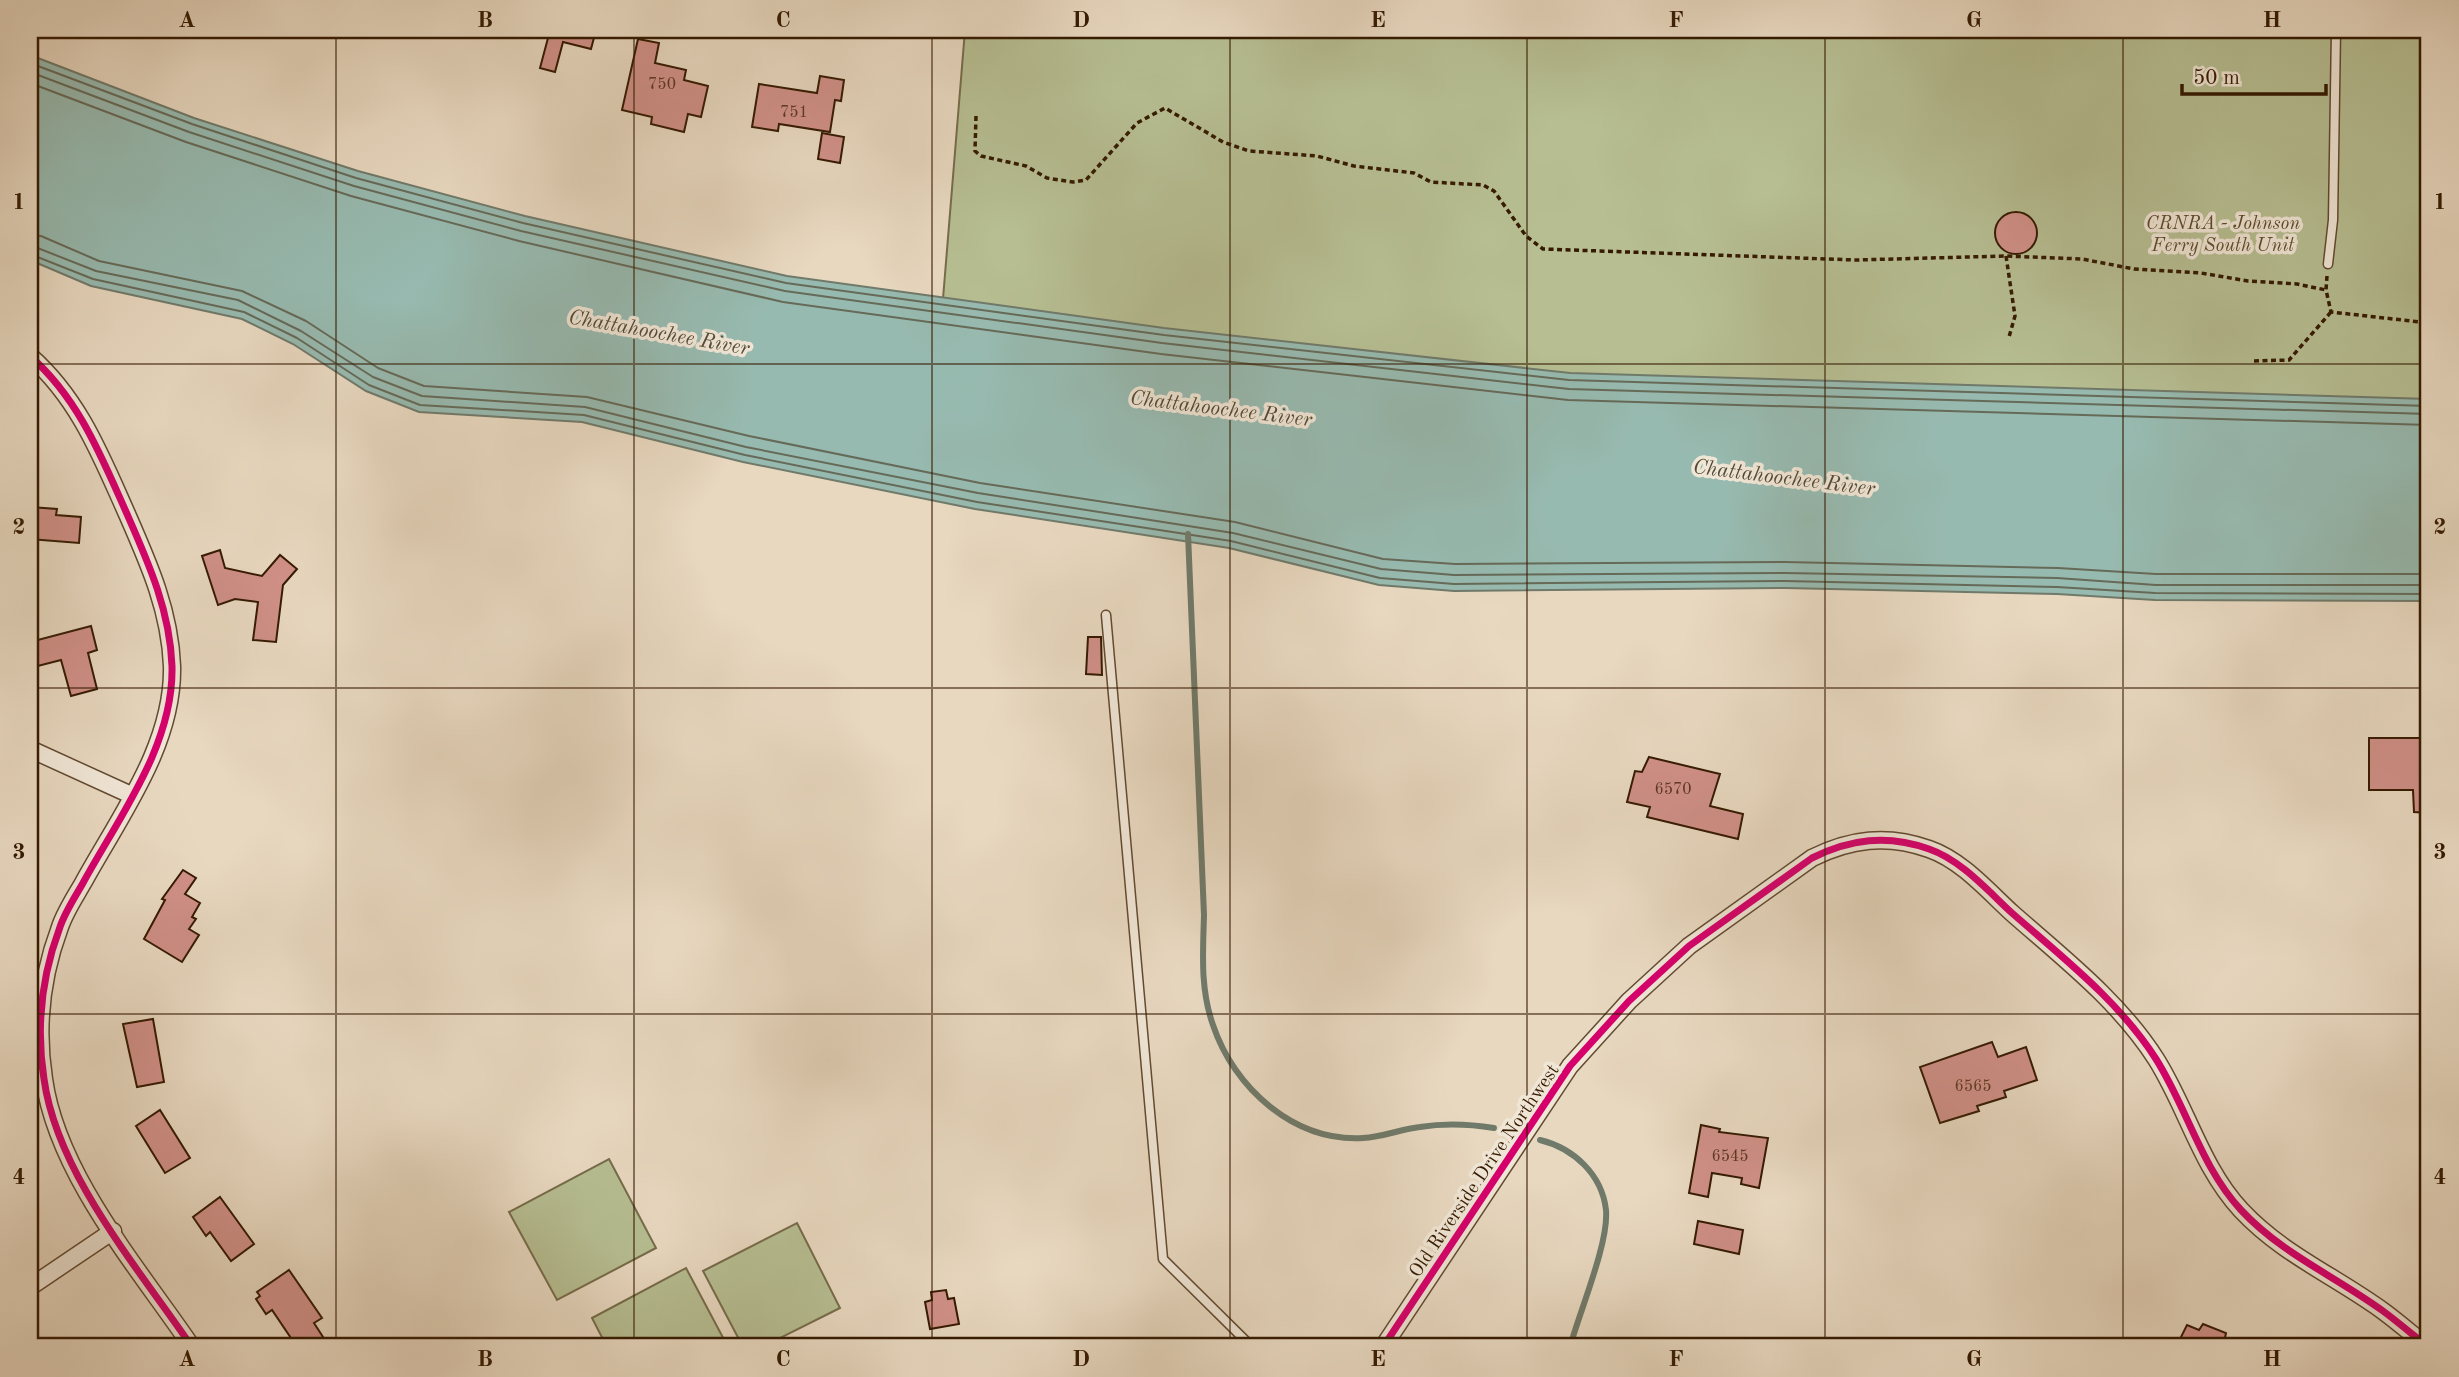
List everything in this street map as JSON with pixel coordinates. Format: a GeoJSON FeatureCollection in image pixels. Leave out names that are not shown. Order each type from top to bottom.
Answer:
{"type":"FeatureCollection","features":[{"type":"Feature","properties":{"kind":"street"},"geometry":{"type":"LineString","coordinates":[[30,356],[49,373],[73,402],[92,435],[154,574],[168,621],[172,669],[166,717],[152,761],[61,925],[46,973],[40,1024],[44,1080],[56,1129],[76,1176],[192,1347]]}},
{"type":"Feature","properties":{"kind":"street"},"geometry":{"type":"LineString","coordinates":[[30,749],[131,795]]}},
{"type":"Feature","properties":{"kind":"street","name":"Old Riverside Drive Northwest"},"geometry":{"type":"LineString","coordinates":[[1383,1347],[1570,1066],[1629,1001],[1689,946],[1812,858],[1834,847],[1879,839],[1898,840],[1931,849],[1960,866],[2104,994],[2156,1059],[2179,1101],[2204,1157],[2241,1210],[2286,1251],[2382,1310],[2428,1347]]}},
{"type":"Feature","properties":{"kind":"street"},"geometry":{"type":"LineString","coordinates":[[30,1287],[113,1231]]}},
{"type":"Feature","properties":{"kind":"lane"},"geometry":{"type":"LineString","coordinates":[[2328,264],[2333,220],[2336,30]]}},
{"type":"Feature","properties":{"kind":"lane"},"geometry":{"type":"LineString","coordinates":[[1105,615],[1163,1259],[1252,1347]]}},
{"type":"Feature","properties":{"kind":"path"},"geometry":{"type":"LineString","coordinates":[[976,116],[973,142],[975,152],[981,156],[1007,159],[1047,178],[1073,182],[1086,180],[1137,123],[1165,108],[1223,142],[1249,151],[1317,156],[1354,166],[1414,173],[1431,182],[1483,185],[1494,191],[1526,236],[1544,249],[1856,260],[2007,256],[2082,259],[2134,270],[2201,273],[2326,290]]}},
{"type":"Feature","properties":{"kind":"path"},"geometry":{"type":"LineString","coordinates":[[2007,256],[2015,316],[2009,337]]}},
{"type":"Feature","properties":{"kind":"path"},"geometry":{"type":"LineString","coordinates":[[2328,264],[2326,290],[2331,312]]}},
{"type":"Feature","properties":{"kind":"path"},"geometry":{"type":"LineString","coordinates":[[2331,312],[2429,323]]}},
{"type":"Feature","properties":{"kind":"path"},"geometry":{"type":"LineString","coordinates":[[2254,361],[2289,360],[2331,312]]}},
{"type":"Feature","properties":{"kind":"green space","name":"CRNRA - Johnson Ferry South Unit"},"geometry":{"type":"Polygon","coordinates":[[[965,30],[2429,30],[2429,443],[2088,432],[942,311],[965,30]]]}},
{"type":"Feature","properties":{"kind":"green space"},"geometry":{"type":"Polygon","coordinates":[[[609,1159],[656,1248],[557,1300],[509,1212],[609,1159]]]}},
{"type":"Feature","properties":{"kind":"green space"},"geometry":{"type":"Polygon","coordinates":[[[797,1223],[840,1308],[762,1347],[743,1347],[703,1271],[797,1223]]]}},
{"type":"Feature","properties":{"kind":"green space"},"geometry":{"type":"Polygon","coordinates":[[[686,1268],[728,1347],[607,1347],[592,1318],[686,1268]]]}},
{"type":"Feature","properties":{"kind":"water","name":"Chattahoochee River"},"geometry":{"type":"Polygon","coordinates":[[[30,55],[194,118],[358,171],[525,216],[787,276],[1164,328],[1570,373],[2429,399],[2429,601],[2155,600],[2057,594],[1785,588],[1454,591],[1379,585],[1229,548],[975,509],[743,462],[582,422],[419,412],[366,391],[293,344],[242,319],[91,286],[30,260],[30,55]]]}},
{"type":"Feature","properties":{"kind":"building"},"geometry":{"type":"Polygon","coordinates":[[[537,30],[596,30],[591,49],[563,42],[555,72],[540,68],[548,38],[537,35],[537,30]]]}},
{"type":"Feature","properties":{"kind":"building"},"geometry":{"type":"Polygon","coordinates":[[[638,39],[659,43],[655,63],[686,70],[684,80],[708,86],[701,117],[688,114],[684,132],[651,124],[652,117],[622,110],[638,39]]]}},
{"type":"Feature","properties":{"kind":"building"},"geometry":{"type":"Polygon","coordinates":[[[820,76],[844,80],[841,101],[835,100],[830,132],[779,124],[778,131],[752,127],[759,84],[817,93],[820,76]]]}},
{"type":"Feature","properties":{"kind":"building"},"geometry":{"type":"Polygon","coordinates":[[[822,133],[844,137],[840,163],[818,159],[822,133]]]}},
{"type":"Feature","properties":{"kind":"building"},"geometry":{"type":"Polygon","coordinates":[[[2016,212],[2031,218],[2037,233],[2031,248],[2016,254],[2001,248],[1995,233],[2001,218],[2016,212]]]}},
{"type":"Feature","properties":{"kind":"building"},"geometry":{"type":"Polygon","coordinates":[[[30,507],[57,509],[56,515],[81,517],[79,543],[30,539],[30,507]]]}},
{"type":"Feature","properties":{"kind":"building"},"geometry":{"type":"Polygon","coordinates":[[[220,550],[225,568],[262,576],[280,555],[297,569],[283,585],[276,642],[253,640],[258,602],[235,599],[218,605],[202,556],[220,550]]]}},
{"type":"Feature","properties":{"kind":"building"},"geometry":{"type":"Polygon","coordinates":[[[91,626],[97,650],[88,653],[97,689],[71,696],[61,660],[30,668],[30,642],[91,626]]]}},
{"type":"Feature","properties":{"kind":"building"},"geometry":{"type":"Polygon","coordinates":[[[1088,637],[1101,637],[1102,675],[1086,674],[1088,637]]]}},
{"type":"Feature","properties":{"kind":"building"},"geometry":{"type":"Polygon","coordinates":[[[2369,738],[2429,738],[2429,813],[2414,812],[2413,790],[2369,790],[2369,738]]]}},
{"type":"Feature","properties":{"kind":"building"},"geometry":{"type":"Polygon","coordinates":[[[1649,757],[1720,774],[1710,806],[1743,814],[1738,839],[1647,817],[1650,807],[1627,802],[1635,771],[1642,772],[1649,757]]]}},
{"type":"Feature","properties":{"kind":"building"},"geometry":{"type":"Polygon","coordinates":[[[183,870],[196,878],[185,894],[200,903],[192,917],[196,919],[189,929],[199,935],[182,962],[144,939],[165,900],[162,899],[183,870]]]}},
{"type":"Feature","properties":{"kind":"building"},"geometry":{"type":"Polygon","coordinates":[[[153,1019],[164,1082],[137,1087],[123,1024],[153,1019]]]}},
{"type":"Feature","properties":{"kind":"building"},"geometry":{"type":"Polygon","coordinates":[[[1992,1042],[1998,1057],[2026,1047],[2037,1080],[2004,1091],[2006,1097],[1977,1106],[1979,1111],[1940,1123],[1920,1067],[1992,1042]]]}},
{"type":"Feature","properties":{"kind":"building"},"geometry":{"type":"Polygon","coordinates":[[[160,1110],[190,1158],[165,1173],[136,1126],[160,1110]]]}},
{"type":"Feature","properties":{"kind":"building"},"geometry":{"type":"Polygon","coordinates":[[[1701,1125],[1720,1129],[1719,1132],[1768,1138],[1759,1188],[1741,1184],[1742,1178],[1712,1173],[1708,1197],[1689,1193],[1701,1125]]]}},
{"type":"Feature","properties":{"kind":"building"},"geometry":{"type":"Polygon","coordinates":[[[220,1197],[254,1244],[231,1261],[210,1232],[206,1236],[193,1217],[220,1197]]]}},
{"type":"Feature","properties":{"kind":"building"},"geometry":{"type":"Polygon","coordinates":[[[1698,1221],[1743,1230],[1739,1254],[1694,1244],[1698,1221]]]}},
{"type":"Feature","properties":{"kind":"building"},"geometry":{"type":"Polygon","coordinates":[[[289,1270],[322,1318],[314,1323],[323,1337],[307,1347],[297,1347],[272,1310],[266,1314],[256,1299],[260,1296],[257,1292],[289,1270]]]}},
{"type":"Feature","properties":{"kind":"building"},"geometry":{"type":"Polygon","coordinates":[[[946,1290],[948,1299],[954,1298],[959,1324],[930,1329],[925,1302],[932,1300],[931,1292],[946,1290]]]}},
{"type":"Feature","properties":{"kind":"building"},"geometry":{"type":"Polygon","coordinates":[[[2203,1324],[2226,1333],[2223,1347],[2176,1347],[2187,1325],[2199,1330],[2203,1324]]]}},
{"type":"Feature","properties":{"kind":"waterway"},"geometry":{"type":"LineString","coordinates":[[1188,534],[1204,915],[1204,984],[1213,1025],[1223,1048],[1251,1089],[1270,1107],[1313,1131],[1338,1137],[1363,1138],[1439,1125],[1494,1128]]}},
{"type":"Feature","properties":{"kind":"waterway"},"geometry":{"type":"LineString","coordinates":[[1540,1140],[1564,1149],[1584,1164],[1599,1185],[1606,1210],[1603,1241],[1570,1347]]}},
{"type":"Feature","properties":{"kind":"cycle path"},"geometry":{"type":"LineString","coordinates":[[30,356],[47,373],[75,410],[108,471],[157,588],[167,626],[172,666],[164,724],[154,752],[128,806],[67,910],[54,945],[42,1002],[44,1079],[52,1115],[65,1150],[83,1185],[125,1253],[192,1347]]}},
{"type":"Feature","properties":{"kind":"cycle path"},"geometry":{"type":"LineString","coordinates":[[1383,1347],[1570,1066],[1629,1001],[1689,946],[1812,858],[1840,846],[1884,840],[1913,844],[1952,860],[2089,981],[2125,1018],[2156,1059],[2215,1175],[2241,1210],[2291,1252],[2365,1298],[2428,1347]]}}]}
